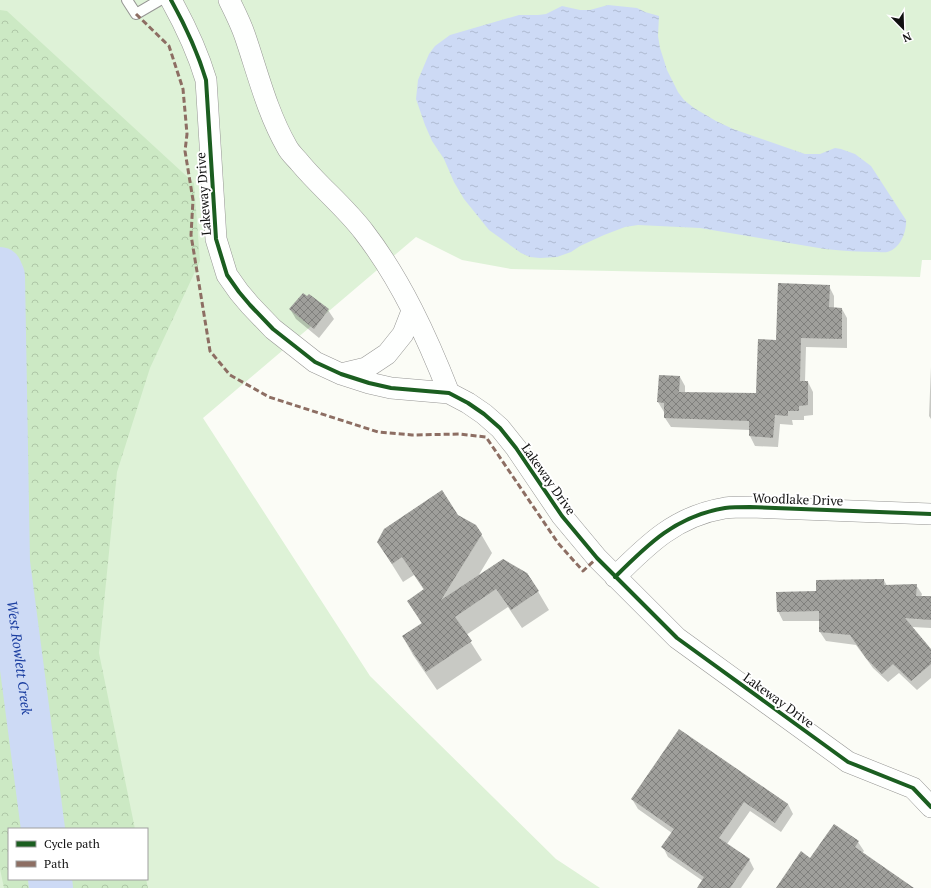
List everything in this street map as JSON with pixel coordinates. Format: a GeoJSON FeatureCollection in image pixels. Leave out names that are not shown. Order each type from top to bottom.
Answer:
{"type":"FeatureCollection","features":[{"type":"Feature","properties":{"kind":"street","name":"Lakeway Drive"},"geometry":{"type":"LineString","coordinates":[[171,0],[188,30],[206,80],[216,239],[227,275],[239,292],[274,329],[315,362],[341,374],[390,388],[449,393],[468,403],[484,414],[500,428],[516,448],[562,516],[596,558],[677,638],[848,762],[922,788],[931,807]]}},
{"type":"Feature","properties":{"kind":"street"},"geometry":{"type":"LineString","coordinates":[[229,0],[245,34],[269,110],[287,148],[309,174],[333,197],[364,232],[384,261],[429,344],[449,393]]}},
{"type":"Feature","properties":{"kind":"street"},"geometry":{"type":"LineString","coordinates":[[341,374],[366,368],[387,354],[403,334],[412,311]]}},
{"type":"Feature","properties":{"kind":"street","name":"Woodlake Drive"},"geometry":{"type":"LineString","coordinates":[[614,577],[642,550],[668,529],[697,515],[726,508],[750,507],[931,514]]}},
{"type":"Feature","properties":{"kind":"lane"},"geometry":{"type":"LineString","coordinates":[[126,0],[136,14],[160,0]]}},
{"type":"Feature","properties":{"kind":"green space"},"geometry":{"type":"Polygon","coordinates":[[[0,0],[931,0],[931,260],[922,260],[920,277],[511,269],[462,260],[416,237],[203,418],[370,676],[556,859],[600,888],[0,888],[0,0]]]}},
{"type":"Feature","properties":{"kind":"green space"},"geometry":{"type":"Polygon","coordinates":[[[0,10],[7,11],[194,183],[200,261],[150,368],[117,472],[99,653],[135,828],[8,828],[8,880],[146,880],[148,888],[4,888],[0,869],[0,10]]]}},
{"type":"Feature","properties":{"kind":"water"},"geometry":{"type":"Polygon","coordinates":[[[608,5],[637,8],[659,16],[658,36],[667,70],[678,92],[684,100],[694,108],[733,129],[805,154],[820,154],[835,148],[841,149],[855,154],[871,166],[906,220],[904,233],[897,246],[889,252],[858,252],[825,249],[700,228],[638,225],[625,227],[604,235],[580,246],[571,252],[557,257],[540,258],[530,257],[521,253],[489,230],[464,199],[454,182],[444,159],[432,141],[416,99],[418,80],[429,54],[435,46],[450,35],[519,15],[546,14],[562,6],[580,10],[590,10],[608,5]]]}},
{"type":"Feature","properties":{"kind":"building"},"geometry":{"type":"Polygon","coordinates":[[[778,283],[830,285],[829,307],[842,308],[842,339],[801,338],[800,381],[808,381],[808,405],[799,406],[799,411],[788,411],[788,416],[775,415],[773,438],[749,436],[749,421],[664,418],[664,403],[657,402],[659,375],[680,376],[679,392],[756,393],[758,339],[776,340],[778,283]]]}},
{"type":"Feature","properties":{"kind":"building"},"geometry":{"type":"Polygon","coordinates":[[[303,293],[307,296],[309,294],[329,309],[314,329],[289,309],[303,293]]]}},
{"type":"Feature","properties":{"kind":"building"},"geometry":{"type":"Polygon","coordinates":[[[442,490],[458,515],[476,525],[482,534],[441,600],[503,559],[527,573],[539,591],[511,610],[496,589],[455,617],[472,641],[426,672],[402,636],[422,623],[407,601],[424,589],[402,557],[392,564],[377,542],[384,529],[442,490]]]}},
{"type":"Feature","properties":{"kind":"building"},"geometry":{"type":"Polygon","coordinates":[[[884,579],[884,585],[917,584],[916,596],[931,596],[931,620],[905,618],[931,649],[931,664],[911,681],[893,664],[882,674],[866,658],[850,635],[819,632],[819,611],[777,612],[776,592],[816,591],[816,580],[884,579]]]}},
{"type":"Feature","properties":{"kind":"building"},"geometry":{"type":"Polygon","coordinates":[[[679,729],[788,804],[775,823],[744,802],[719,838],[750,859],[730,888],[697,888],[704,877],[661,847],[674,829],[631,799],[679,729]]]}},
{"type":"Feature","properties":{"kind":"building"},"geometry":{"type":"Polygon","coordinates":[[[834,824],[859,841],[855,847],[914,888],[776,888],[801,851],[810,858],[834,824]]]}},
{"type":"Feature","properties":{"kind":"waterway","name":"West Rowlett Creek"},"geometry":{"type":"LineString","coordinates":[[0,269],[3,276],[8,562],[43,828]]}},
{"type":"Feature","properties":{"kind":"waterway","name":"West Rowlett Creek"},"geometry":{"type":"LineString","coordinates":[[50,880],[51,888]]}},
{"type":"Feature","properties":{"kind":"marked path"},"geometry":{"type":"LineString","coordinates":[[136,14],[169,46],[183,89],[187,134],[185,151],[193,200],[191,235],[210,351],[230,375],[269,397],[378,432],[412,435],[459,434],[486,437],[558,543],[583,571],[597,558]]}},
{"type":"Feature","properties":{"kind":"cycle path"},"geometry":{"type":"LineString","coordinates":[[171,0],[191,39],[206,80],[216,239],[227,275],[250,305],[273,329],[315,362],[341,374],[369,383],[391,388],[449,393],[468,403],[484,414],[500,428],[516,448],[562,516],[597,558],[677,638],[848,762],[913,788],[931,807]]}},
{"type":"Feature","properties":{"kind":"cycle path"},"geometry":{"type":"LineString","coordinates":[[615,577],[639,553],[664,533],[692,518],[725,508],[750,507],[931,514]]}}]}
